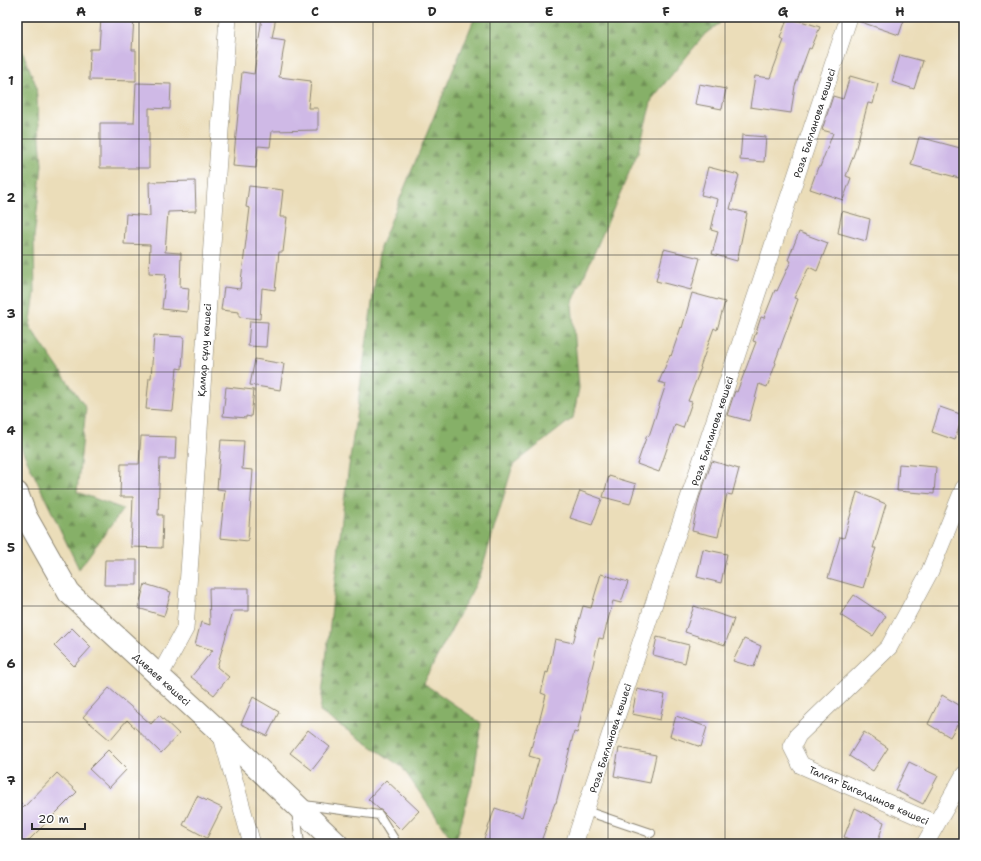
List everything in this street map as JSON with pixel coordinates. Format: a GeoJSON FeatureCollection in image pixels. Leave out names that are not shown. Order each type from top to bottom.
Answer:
{"type":"FeatureCollection","features":[{"type":"Feature","properties":{"kind":"street","name":"Қамар сұлу көшесі"},"geometry":{"type":"LineString","coordinates":[[159,676],[185,629],[228,17]]}},
{"type":"Feature","properties":{"kind":"street","name":"Роза Бағланова көшесі"},"geometry":{"type":"LineString","coordinates":[[574,844],[849,17]]}},
{"type":"Feature","properties":{"kind":"street","name":"Талғат Бигелдинов көшесі"},"geometry":{"type":"LineString","coordinates":[[936,824],[801,765],[792,747],[798,734],[889,647],[930,571],[964,488]]}},
{"type":"Feature","properties":{"kind":"street","name":"Диваев көшесі"},"geometry":{"type":"LineString","coordinates":[[17,493],[26,517],[69,593],[222,733],[337,844]]}},
{"type":"Feature","properties":{"kind":"street"},"geometry":{"type":"LineString","coordinates":[[222,733],[252,844]]}},
{"type":"Feature","properties":{"kind":"street","name":"Талғат Бигелдинов көшесі"},"geometry":{"type":"LineString","coordinates":[[925,844],[964,775]]}},
{"type":"Feature","properties":{"kind":"lane"},"geometry":{"type":"LineString","coordinates":[[300,844],[295,804],[379,815],[394,839],[394,844]]}},
{"type":"Feature","properties":{"kind":"lane"},"geometry":{"type":"LineString","coordinates":[[586,810],[651,833]]}},
{"type":"Feature","properties":{"kind":"green space"},"geometry":{"type":"Polygon","coordinates":[[[475,17],[728,17],[705,34],[652,99],[638,152],[572,304],[579,388],[573,418],[513,465],[480,576],[423,683],[481,723],[474,775],[455,844],[402,767],[320,712],[344,501],[380,247],[475,17]]]}},
{"type":"Feature","properties":{"kind":"green space"},"geometry":{"type":"Polygon","coordinates":[[[17,38],[36,85],[42,165],[34,238],[35,293],[30,327],[86,408],[77,492],[123,509],[79,569],[17,439],[17,38]]]}},
{"type":"Feature","properties":{"kind":"building"},"geometry":{"type":"Polygon","coordinates":[[[101,17],[134,17],[132,50],[136,50],[136,81],[89,80],[90,49],[99,49],[101,17]]]}},
{"type":"Feature","properties":{"kind":"building"},"geometry":{"type":"Polygon","coordinates":[[[262,17],[276,17],[272,38],[285,40],[279,77],[311,81],[308,108],[318,108],[318,130],[272,131],[270,147],[258,146],[256,168],[233,166],[242,72],[254,74],[262,17]]]}},
{"type":"Feature","properties":{"kind":"building"},"geometry":{"type":"Polygon","coordinates":[[[788,17],[820,27],[811,49],[809,48],[795,86],[791,113],[750,107],[755,76],[770,78],[784,40],[780,38],[788,17]]]}},
{"type":"Feature","properties":{"kind":"building"},"geometry":{"type":"Polygon","coordinates":[[[859,17],[905,17],[899,35],[858,21],[859,17]]]}},
{"type":"Feature","properties":{"kind":"building"},"geometry":{"type":"Polygon","coordinates":[[[900,55],[923,61],[914,89],[892,82],[900,55]]]}},
{"type":"Feature","properties":{"kind":"building"},"geometry":{"type":"Polygon","coordinates":[[[850,76],[878,84],[873,104],[868,103],[855,151],[846,176],[851,178],[843,200],[810,189],[833,133],[822,130],[833,96],[843,99],[850,76]]]}},
{"type":"Feature","properties":{"kind":"building"},"geometry":{"type":"Polygon","coordinates":[[[136,83],[171,84],[170,109],[149,108],[149,168],[100,168],[100,123],[134,123],[136,83]]]}},
{"type":"Feature","properties":{"kind":"building"},"geometry":{"type":"Polygon","coordinates":[[[699,84],[726,89],[722,109],[695,104],[699,84]]]}},
{"type":"Feature","properties":{"kind":"building"},"geometry":{"type":"Polygon","coordinates":[[[742,135],[766,137],[764,162],[740,160],[742,135]]]}},
{"type":"Feature","properties":{"kind":"building"},"geometry":{"type":"Polygon","coordinates":[[[919,137],[964,149],[964,159],[959,178],[911,165],[919,137]]]}},
{"type":"Feature","properties":{"kind":"building"},"geometry":{"type":"Polygon","coordinates":[[[708,167],[739,175],[730,209],[747,213],[737,261],[712,254],[718,232],[711,230],[718,199],[701,195],[708,167]]]}},
{"type":"Feature","properties":{"kind":"building"},"geometry":{"type":"Polygon","coordinates":[[[195,181],[196,211],[168,212],[165,252],[181,253],[180,287],[189,288],[187,312],[162,309],[166,274],[149,273],[150,245],[124,244],[126,214],[150,216],[149,182],[195,181]]]}},
{"type":"Feature","properties":{"kind":"building"},"geometry":{"type":"Polygon","coordinates":[[[249,186],[283,190],[280,217],[287,217],[283,252],[279,252],[275,290],[262,288],[260,319],[239,317],[239,312],[221,310],[224,287],[240,289],[250,208],[246,207],[249,186]]]}},
{"type":"Feature","properties":{"kind":"building"},"geometry":{"type":"Polygon","coordinates":[[[842,211],[870,219],[866,241],[838,233],[842,211]]]}},
{"type":"Feature","properties":{"kind":"building"},"geometry":{"type":"Polygon","coordinates":[[[799,232],[828,243],[817,271],[809,267],[794,298],[798,299],[775,362],[776,363],[767,387],[759,384],[749,421],[727,415],[735,391],[737,392],[756,342],[753,341],[761,317],[764,318],[775,290],[777,291],[791,261],[788,260],[799,232]]]}},
{"type":"Feature","properties":{"kind":"building"},"geometry":{"type":"Polygon","coordinates":[[[664,249],[700,258],[691,290],[656,281],[664,249]]]}},
{"type":"Feature","properties":{"kind":"building"},"geometry":{"type":"Polygon","coordinates":[[[692,293],[725,302],[717,330],[714,328],[688,401],[692,402],[683,428],[675,425],[659,472],[637,464],[647,435],[649,436],[666,384],[659,382],[670,355],[671,356],[681,327],[682,328],[692,293]]]}},
{"type":"Feature","properties":{"kind":"building"},"geometry":{"type":"Polygon","coordinates":[[[250,321],[268,322],[266,347],[248,346],[250,321]]]}},
{"type":"Feature","properties":{"kind":"building"},"geometry":{"type":"Polygon","coordinates":[[[154,335],[184,337],[182,369],[177,368],[173,411],[146,409],[149,378],[151,378],[154,335]]]}},
{"type":"Feature","properties":{"kind":"building"},"geometry":{"type":"Polygon","coordinates":[[[255,359],[284,364],[280,390],[250,385],[255,359]]]}},
{"type":"Feature","properties":{"kind":"building"},"geometry":{"type":"Polygon","coordinates":[[[226,387],[254,390],[251,417],[223,416],[226,387]]]}},
{"type":"Feature","properties":{"kind":"building"},"geometry":{"type":"Polygon","coordinates":[[[940,407],[963,415],[955,440],[932,432],[940,407]]]}},
{"type":"Feature","properties":{"kind":"building"},"geometry":{"type":"Polygon","coordinates":[[[141,436],[176,437],[175,459],[160,459],[158,515],[163,515],[162,548],[131,547],[133,497],[120,497],[121,464],[139,464],[141,436]]]}},
{"type":"Feature","properties":{"kind":"building"},"geometry":{"type":"Polygon","coordinates":[[[221,440],[244,441],[242,469],[253,470],[248,541],[220,538],[225,490],[217,489],[221,440]]]}},
{"type":"Feature","properties":{"kind":"building"},"geometry":{"type":"Polygon","coordinates":[[[712,461],[739,469],[732,495],[727,494],[718,537],[692,531],[699,499],[712,461]]]}},
{"type":"Feature","properties":{"kind":"building"},"geometry":{"type":"Polygon","coordinates":[[[899,464],[936,467],[934,494],[897,491],[899,464]]]}},
{"type":"Feature","properties":{"kind":"building"},"geometry":{"type":"Polygon","coordinates":[[[609,476],[636,484],[630,504],[603,497],[609,476]]]}},
{"type":"Feature","properties":{"kind":"building"},"geometry":{"type":"Polygon","coordinates":[[[580,491],[602,499],[592,525],[570,518],[580,491]]]}},
{"type":"Feature","properties":{"kind":"building"},"geometry":{"type":"Polygon","coordinates":[[[857,492],[886,504],[873,548],[876,548],[863,588],[828,578],[840,537],[844,538],[857,492]]]}},
{"type":"Feature","properties":{"kind":"building"},"geometry":{"type":"Polygon","coordinates":[[[703,549],[727,554],[721,583],[697,577],[703,549]]]}},
{"type":"Feature","properties":{"kind":"building"},"geometry":{"type":"Polygon","coordinates":[[[105,560],[137,560],[137,585],[104,585],[105,560]]]}},
{"type":"Feature","properties":{"kind":"building"},"geometry":{"type":"Polygon","coordinates":[[[601,574],[628,582],[621,603],[613,601],[603,639],[599,638],[577,733],[574,732],[556,803],[540,844],[498,844],[484,839],[495,808],[522,817],[539,759],[529,756],[546,695],[541,693],[546,672],[548,673],[555,639],[573,643],[583,606],[591,608],[601,574]]]}},
{"type":"Feature","properties":{"kind":"building"},"geometry":{"type":"Polygon","coordinates":[[[145,584],[171,592],[164,616],[138,608],[145,584]]]}},
{"type":"Feature","properties":{"kind":"building"},"geometry":{"type":"Polygon","coordinates":[[[209,588],[249,588],[249,611],[233,611],[217,667],[229,677],[214,695],[191,677],[213,650],[195,645],[201,622],[210,625],[209,588]]]}},
{"type":"Feature","properties":{"kind":"building"},"geometry":{"type":"Polygon","coordinates":[[[854,595],[886,616],[873,636],[840,615],[854,595]]]}},
{"type":"Feature","properties":{"kind":"building"},"geometry":{"type":"Polygon","coordinates":[[[694,606],[734,619],[725,645],[685,632],[694,606]]]}},
{"type":"Feature","properties":{"kind":"building"},"geometry":{"type":"Polygon","coordinates":[[[72,628],[91,647],[74,666],[54,646],[72,628]]]}},
{"type":"Feature","properties":{"kind":"building"},"geometry":{"type":"Polygon","coordinates":[[[657,637],[689,645],[685,663],[653,655],[657,637]]]}},
{"type":"Feature","properties":{"kind":"building"},"geometry":{"type":"Polygon","coordinates":[[[744,639],[761,646],[754,667],[733,661],[744,639]]]}},
{"type":"Feature","properties":{"kind":"building"},"geometry":{"type":"Polygon","coordinates":[[[109,688],[151,724],[159,715],[179,734],[161,753],[127,720],[110,740],[83,717],[109,688]]]}},
{"type":"Feature","properties":{"kind":"building"},"geometry":{"type":"Polygon","coordinates":[[[637,689],[665,695],[660,720],[632,714],[637,689]]]}},
{"type":"Feature","properties":{"kind":"building"},"geometry":{"type":"Polygon","coordinates":[[[942,695],[964,708],[964,713],[950,737],[928,724],[942,695]]]}},
{"type":"Feature","properties":{"kind":"building"},"geometry":{"type":"Polygon","coordinates":[[[253,697],[279,712],[267,736],[241,724],[253,697]]]}},
{"type":"Feature","properties":{"kind":"building"},"geometry":{"type":"Polygon","coordinates":[[[676,716],[707,727],[701,747],[670,736],[676,716]]]}},
{"type":"Feature","properties":{"kind":"building"},"geometry":{"type":"Polygon","coordinates":[[[308,730],[330,747],[312,770],[290,753],[308,730]]]}},
{"type":"Feature","properties":{"kind":"building"},"geometry":{"type":"Polygon","coordinates":[[[864,732],[888,748],[873,771],[849,756],[864,732]]]}},
{"type":"Feature","properties":{"kind":"building"},"geometry":{"type":"Polygon","coordinates":[[[619,748],[656,755],[650,783],[614,776],[619,748]]]}},
{"type":"Feature","properties":{"kind":"building"},"geometry":{"type":"Polygon","coordinates":[[[108,750],[127,769],[109,788],[89,769],[108,750]]]}},
{"type":"Feature","properties":{"kind":"building"},"geometry":{"type":"Polygon","coordinates":[[[909,762],[938,776],[923,804],[895,790],[909,762]]]}},
{"type":"Feature","properties":{"kind":"building"},"geometry":{"type":"Polygon","coordinates":[[[57,773],[77,792],[25,844],[17,836],[17,800],[24,807],[57,773]]]}},
{"type":"Feature","properties":{"kind":"building"},"geometry":{"type":"Polygon","coordinates":[[[386,780],[419,811],[401,830],[368,799],[386,780]]]}},
{"type":"Feature","properties":{"kind":"building"},"geometry":{"type":"Polygon","coordinates":[[[197,796],[222,808],[207,838],[183,825],[197,796]]]}},
{"type":"Feature","properties":{"kind":"building"},"geometry":{"type":"Polygon","coordinates":[[[855,808],[884,822],[877,844],[859,844],[844,837],[855,808]]]}}]}
